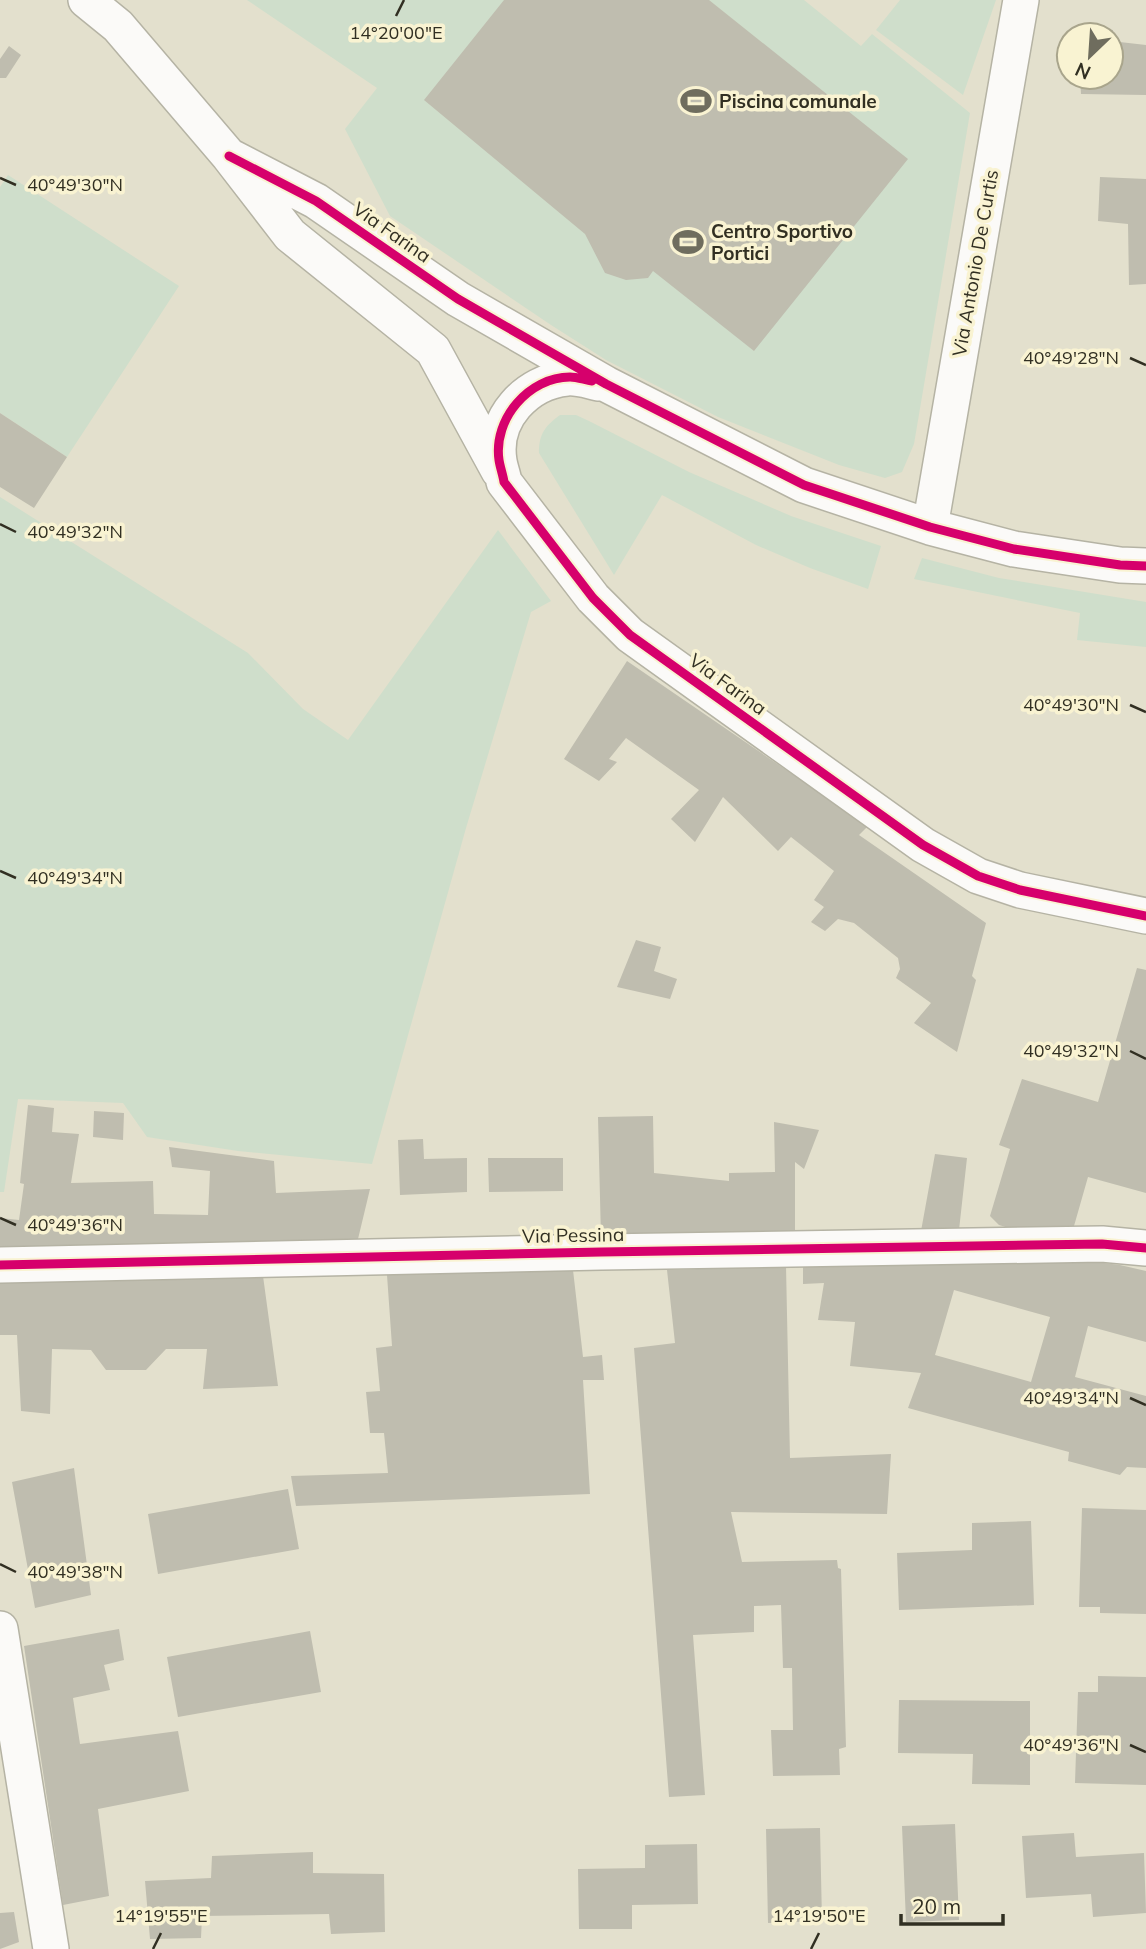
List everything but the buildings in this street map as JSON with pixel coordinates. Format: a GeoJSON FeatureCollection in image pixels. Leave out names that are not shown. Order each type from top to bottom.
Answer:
{"type":"FeatureCollection","features":[{"type":"Feature","properties":{"kind":"street","name":"Via Farina"},"geometry":{"type":"LineString","coordinates":[[86,0],[118,26],[229,156],[290,235],[433,350],[505,482],[593,598],[630,635],[923,845],[978,876],[1020,890],[1146,916]]}},
{"type":"Feature","properties":{"kind":"street","name":"Via Antonio De Curtis"},"geometry":{"type":"LineString","coordinates":[[930,527],[1021,0]]}},
{"type":"Feature","properties":{"kind":"street","name":"Via Farina"},"geometry":{"type":"LineString","coordinates":[[229,156],[316,201],[457,299],[606,384],[804,485],[930,527],[1014,549],[1120,565],[1146,566]]}},
{"type":"Feature","properties":{"kind":"street","name":"Via Farina"},"geometry":{"type":"LineString","coordinates":[[505,482],[498,459],[500,435],[509,412],[525,394],[546,382],[570,377],[606,384]]}},
{"type":"Feature","properties":{"kind":"street","name":"Via Pessina"},"geometry":{"type":"LineString","coordinates":[[0,1265],[615,1251],[1102,1244],[1146,1248]]}},
{"type":"Feature","properties":{"kind":"street"},"geometry":{"type":"LineString","coordinates":[[0,1629],[51,1949]]}},
{"type":"Feature","properties":{"kind":"green space","name":"Centro Sportivo Portici"},"geometry":{"type":"Polygon","coordinates":[[[247,0],[804,0],[861,46],[872,34],[970,113],[914,444],[902,472],[885,478],[839,465],[718,417],[606,360],[390,216],[345,129],[377,88],[247,0]]]}},
{"type":"Feature","properties":{"kind":"green space"},"geometry":{"type":"Polygon","coordinates":[[[900,0],[996,0],[963,95],[876,30],[900,0]]]}},
{"type":"Feature","properties":{"kind":"green space"},"geometry":{"type":"Polygon","coordinates":[[[8,175],[179,286],[67,457],[0,413],[0,187],[8,175]]]}},
{"type":"Feature","properties":{"kind":"green space"},"geometry":{"type":"Polygon","coordinates":[[[560,415],[576,415],[689,472],[791,516],[881,546],[868,589],[756,545],[662,495],[614,575],[539,453],[544,431],[560,415]]]}},
{"type":"Feature","properties":{"kind":"green space"},"geometry":{"type":"Polygon","coordinates":[[[0,497],[248,653],[303,709],[348,740],[498,530],[551,601],[531,612],[466,828],[372,1164],[238,1151],[147,1137],[123,1103],[18,1099],[4,1192],[0,1192],[0,497]]]}},
{"type":"Feature","properties":{"kind":"green space"},"geometry":{"type":"Polygon","coordinates":[[[922,558],[999,578],[1146,602],[1146,647],[1077,640],[1080,613],[914,579],[922,558]]]}},
{"type":"Feature","properties":{"kind":"cycle path"},"geometry":{"type":"LineString","coordinates":[[229,156],[316,201],[458,299],[606,384],[804,485],[930,527],[1014,549],[1120,565],[1146,566]]}},
{"type":"Feature","properties":{"kind":"cycle path"},"geometry":{"type":"LineString","coordinates":[[592,381],[573,377],[555,379],[528,392],[508,416],[502,430],[499,460],[504,482],[593,598],[630,635],[923,845],[978,876],[1020,890],[1146,916]]}},
{"type":"Feature","properties":{"kind":"cycle path"},"geometry":{"type":"LineString","coordinates":[[0,1265],[1102,1244],[1146,1248]]}},
{"type":"Feature","properties":{"kind":"place","name":"Piscina comunale"},"geometry":{"type":"Point","coordinates":[696,101]}},
{"type":"Feature","properties":{"kind":"place","name":"Centro Sportivo Portici"},"geometry":{"type":"Point","coordinates":[688,242]}}]}
